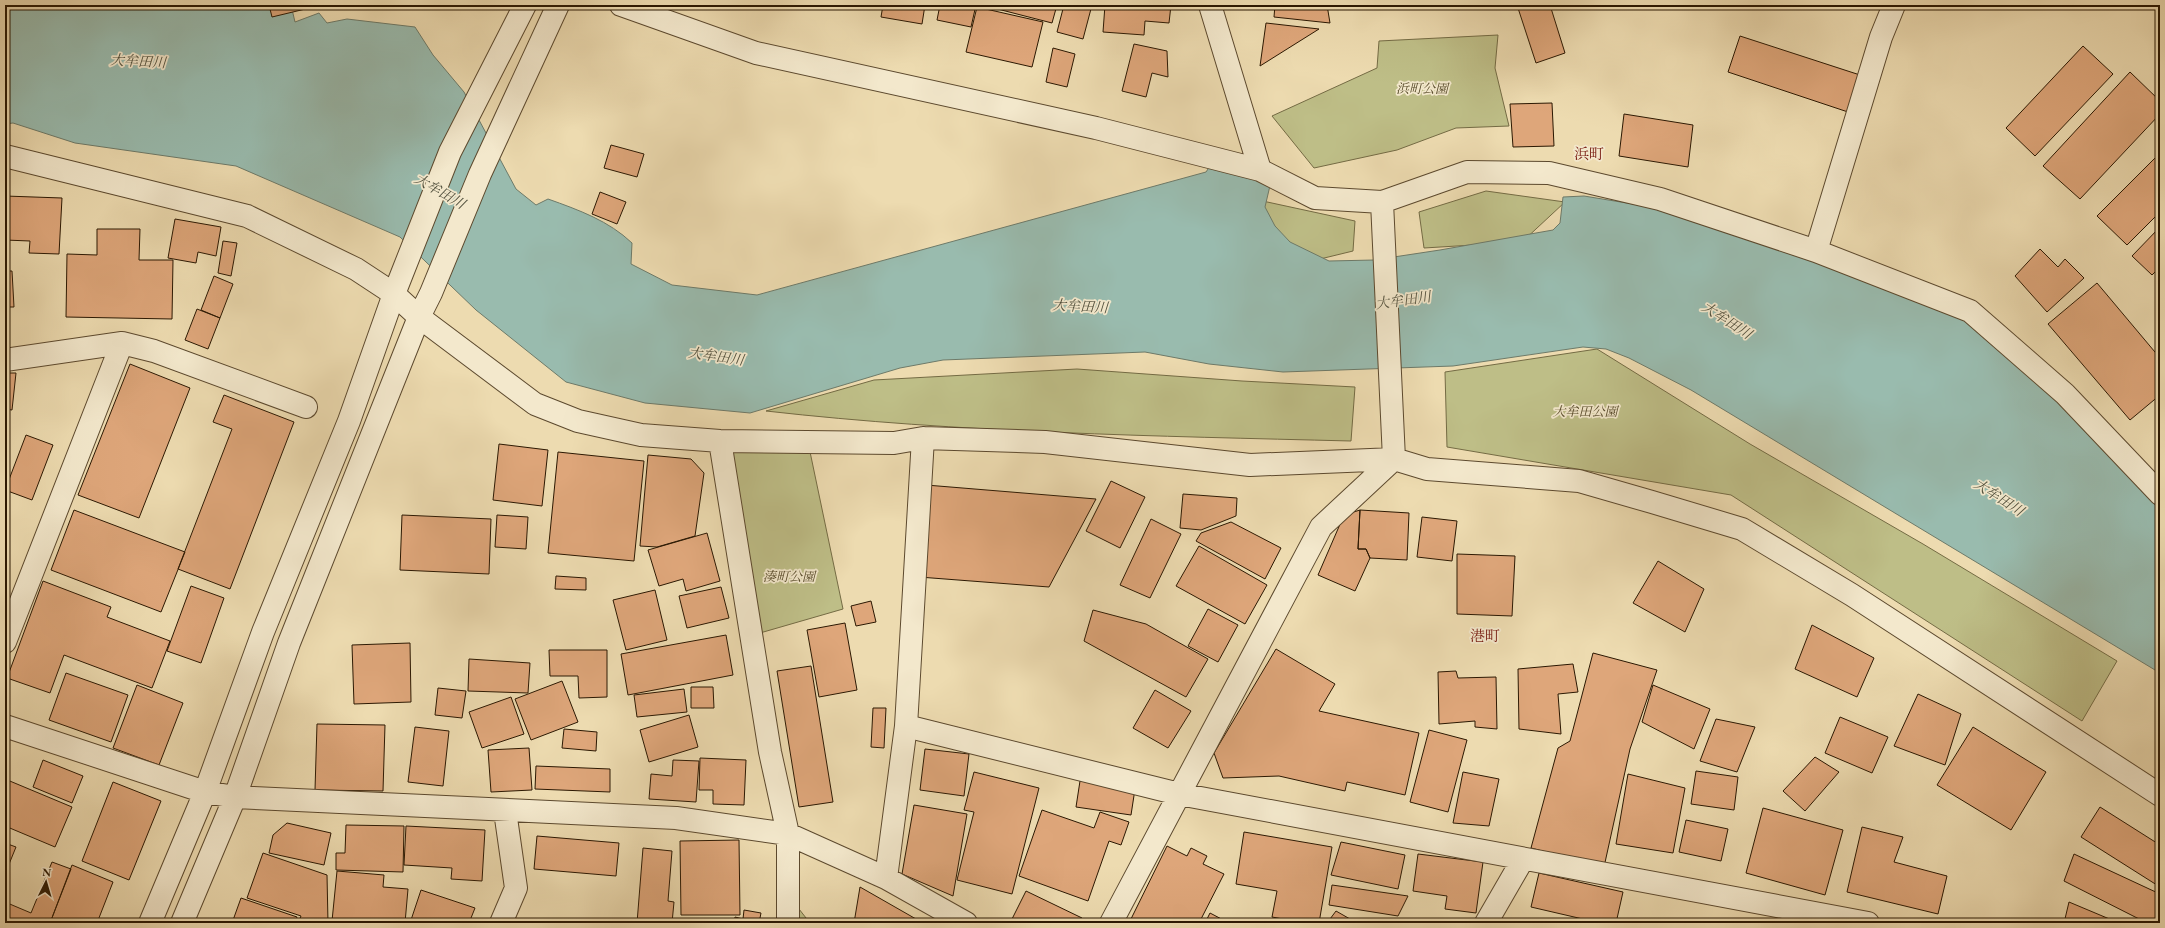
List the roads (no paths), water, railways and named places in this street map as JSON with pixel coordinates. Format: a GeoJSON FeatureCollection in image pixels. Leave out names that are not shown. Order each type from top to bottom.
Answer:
{"type":"FeatureCollection","features":[{"type":"Feature","properties":{"kind":"street"},"geometry":{"type":"LineString","coordinates":[[150,923],[205,792],[263,632],[350,421],[394,294],[450,152],[525,5]]}},
{"type":"Feature","properties":{"kind":"street"},"geometry":{"type":"LineString","coordinates":[[182,923],[235,797],[290,643],[419,317],[431,293],[480,174],[558,5]]}},
{"type":"Feature","properties":{"kind":"street"},"geometry":{"type":"LineString","coordinates":[[621,5],[756,53],[1096,128],[1260,170],[1315,198],[1382,202],[1467,172],[1550,173],[1660,199],[1816,250],[1970,311],[2065,394],[2160,494]]}},
{"type":"Feature","properties":{"kind":"street"},"geometry":{"type":"LineString","coordinates":[[1210,5],[1260,170]]}},
{"type":"Feature","properties":{"kind":"street"},"geometry":{"type":"LineString","coordinates":[[1816,250],[1881,37],[1894,5]]}},
{"type":"Feature","properties":{"kind":"street"},"geometry":{"type":"LineString","coordinates":[[5,156],[247,216],[356,269],[394,294],[419,317],[535,404],[578,421],[641,435],[720,441],[894,443],[923,438],[1045,442],[1250,465],[1394,459],[1427,469],[1579,481],[1742,529],[1852,595],[2160,795]]}},
{"type":"Feature","properties":{"kind":"street"},"geometry":{"type":"LineString","coordinates":[[1111,923],[1322,527],[1394,459],[1382,202]]}},
{"type":"Feature","properties":{"kind":"street"},"geometry":{"type":"LineString","coordinates":[[5,642],[122,343]]}},
{"type":"Feature","properties":{"kind":"street"},"geometry":{"type":"LineString","coordinates":[[5,360],[122,343],[154,351],[306,407]]}},
{"type":"Feature","properties":{"kind":"street"},"geometry":{"type":"LineString","coordinates":[[886,878],[906,726],[923,438]]}},
{"type":"Feature","properties":{"kind":"street"},"geometry":{"type":"LineString","coordinates":[[720,441],[770,752],[788,834],[788,923]]}},
{"type":"Feature","properties":{"kind":"street"},"geometry":{"type":"LineString","coordinates":[[5,726],[205,792],[235,797],[676,818],[788,834],[886,878],[966,923]]}},
{"type":"Feature","properties":{"kind":"street"},"geometry":{"type":"LineString","coordinates":[[906,726],[1179,794],[1868,923]]}},
{"type":"Feature","properties":{"kind":"street"},"geometry":{"type":"LineString","coordinates":[[501,923],[516,888],[505,811]]}},
{"type":"Feature","properties":{"kind":"street"},"geometry":{"type":"LineString","coordinates":[[1486,923],[1523,858]]}},
{"type":"Feature","properties":{"kind":"water","name":"大牟田川"},"geometry":{"type":"Polygon","coordinates":[[[5,5],[291,5],[295,22],[319,13],[327,23],[347,19],[415,27],[433,55],[464,92],[516,189],[536,205],[548,199],[582,212],[614,228],[632,243],[631,264],[672,285],[757,295],[1206,172],[1214,160],[1272,177],[1265,207],[1275,226],[1290,242],[1329,261],[1374,260],[1553,230],[1560,223],[1563,197],[1584,196],[1694,214],[1993,328],[2160,504],[2160,673],[1691,390],[1629,358],[1606,349],[1583,347],[1453,366],[1283,372],[1209,364],[1145,352],[943,360],[900,368],[750,413],[645,403],[566,382],[476,310],[400,237],[236,166],[75,143],[13,123],[5,124],[5,5]]]}},
{"type":"Feature","properties":{"kind":"district","name":"浜町"},"geometry":{"type":"Point","coordinates":[1589,154]}},
{"type":"Feature","properties":{"kind":"district","name":"港町"},"geometry":{"type":"Point","coordinates":[1485,636]}},
{"type":"Feature","properties":{"kind":"park label","name":"浜町公園"},"geometry":{"type":"Point","coordinates":[1422,88]}},
{"type":"Feature","properties":{"kind":"park label","name":"大牟田公園"},"geometry":{"type":"Point","coordinates":[1585,411]}},
{"type":"Feature","properties":{"kind":"park label","name":"湊町公園"},"geometry":{"type":"Point","coordinates":[789,576]}}]}
